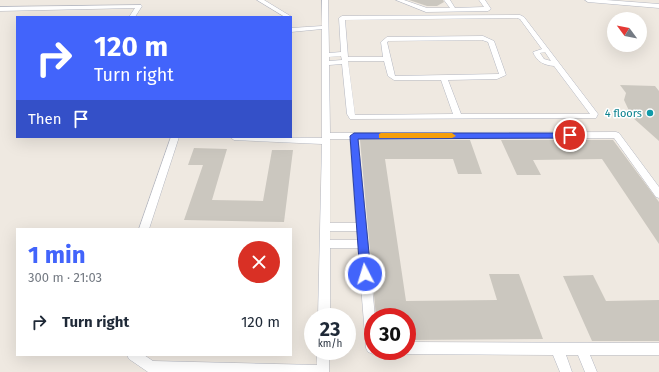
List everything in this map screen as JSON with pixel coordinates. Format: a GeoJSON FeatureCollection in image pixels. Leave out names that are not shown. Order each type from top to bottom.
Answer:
{"type":"FeatureCollection","features":[{"type":"Feature","properties":{"kind":"street"},"geometry":{"type":"LineString","coordinates":[[72,7],[73,0]]}},
{"type":"Feature","properties":{"kind":"street"},"geometry":{"type":"LineString","coordinates":[[260,0],[287,16]]}},
{"type":"Feature","properties":{"kind":"street"},"geometry":{"type":"LineString","coordinates":[[324,308],[326,139],[325,0]]}},
{"type":"Feature","properties":{"kind":"street"},"geometry":{"type":"LineString","coordinates":[[399,0],[426,10],[488,9],[482,0]]}},
{"type":"Feature","properties":{"kind":"street"},"geometry":{"type":"LineString","coordinates":[[447,0],[454,10]]}},
{"type":"Feature","properties":{"kind":"street"},"geometry":{"type":"LineString","coordinates":[[589,0],[659,6]]}},
{"type":"Feature","properties":{"kind":"street"},"geometry":{"type":"LineString","coordinates":[[0,9],[139,6],[133,16]]}},
{"type":"Feature","properties":{"kind":"street"},"geometry":{"type":"LineString","coordinates":[[518,16],[522,18],[547,50],[594,112],[594,116],[352,116],[344,60],[342,18],[518,16]]}},
{"type":"Feature","properties":{"kind":"street"},"geometry":{"type":"LineString","coordinates":[[292,19],[305,29]]}},
{"type":"Feature","properties":{"kind":"street"},"geometry":{"type":"LineString","coordinates":[[292,30],[325,27]]}},
{"type":"Feature","properties":{"kind":"street"},"geometry":{"type":"LineString","coordinates":[[483,38],[491,41],[503,75],[497,77],[394,78],[391,76],[387,59],[384,42],[387,40],[483,38]]}},
{"type":"Feature","properties":{"kind":"street"},"geometry":{"type":"LineString","coordinates":[[547,50],[536,52],[539,59],[544,62],[557,64]]}},
{"type":"Feature","properties":{"kind":"street"},"geometry":{"type":"LineString","coordinates":[[326,59],[387,59]]}},
{"type":"Feature","properties":{"kind":"street"},"geometry":{"type":"LineString","coordinates":[[444,78],[458,117]]}},
{"type":"Feature","properties":{"kind":"street"},"geometry":{"type":"LineString","coordinates":[[280,138],[326,139],[354,136],[616,135],[659,194]]}},
{"type":"Feature","properties":{"kind":"street"},"geometry":{"type":"LineString","coordinates":[[354,136],[369,308]]}},
{"type":"Feature","properties":{"kind":"street"},"geometry":{"type":"LineString","coordinates":[[144,228],[175,138]]}},
{"type":"Feature","properties":{"kind":"street"},"geometry":{"type":"LineString","coordinates":[[324,227],[362,227]]}},
{"type":"Feature","properties":{"kind":"street"},"geometry":{"type":"LineString","coordinates":[[324,244],[363,244]]}},
{"type":"Feature","properties":{"kind":"street"},"geometry":{"type":"LineString","coordinates":[[416,348],[659,349]]}},
{"type":"Feature","properties":{"kind":"street"},"geometry":{"type":"LineString","coordinates":[[556,348],[566,372]]}},
{"type":"Feature","properties":{"kind":"street"},"geometry":{"type":"LineString","coordinates":[[581,348],[591,372]]}},
{"type":"Feature","properties":{"kind":"street"},"geometry":{"type":"LineString","coordinates":[[134,356],[150,367],[158,368],[323,372],[323,360]]}},
{"type":"Feature","properties":{"kind":"building"},"geometry":{"type":"Polygon","coordinates":[[[409,0],[443,0],[444,2],[437,6],[427,6],[409,0]]]}},
{"type":"Feature","properties":{"kind":"building","name":"4 floors"},"geometry":{"type":"Polygon","coordinates":[[[620,85],[655,86],[659,91],[659,141],[632,117],[624,100],[626,93],[620,85]]]}},
{"type":"Feature","properties":{"kind":"building"},"geometry":{"type":"Polygon","coordinates":[[[360,140],[470,140],[482,174],[458,174],[453,159],[385,159],[406,301],[497,300],[489,274],[519,274],[543,339],[416,340],[416,308],[375,308],[360,140]]]}},
{"type":"Feature","properties":{"kind":"building"},"geometry":{"type":"Polygon","coordinates":[[[501,140],[613,140],[659,202],[659,244],[602,159],[533,160],[541,175],[517,175],[501,140]]]}},
{"type":"Feature","properties":{"kind":"building"},"geometry":{"type":"Polygon","coordinates":[[[194,148],[227,149],[212,200],[263,201],[272,150],[293,150],[284,222],[184,220],[203,165],[188,165],[194,148]]]}},
{"type":"Feature","properties":{"kind":"building"},"geometry":{"type":"Polygon","coordinates":[[[593,275],[606,301],[659,300],[659,341],[592,341],[563,276],[593,275]]]}},
{"type":"Feature","properties":{"kind":"slow traffic"},"geometry":{"type":"LineString","coordinates":[[381,136],[452,136]]}},
{"type":"Feature","properties":{"kind":"place","name":"4 floors"},"geometry":{"type":"Point","coordinates":[650,113]}},
{"type":"Feature","properties":{"kind":"route"},"geometry":{"type":"LineString","coordinates":[[365,274],[354,136],[570,135]]}}]}
